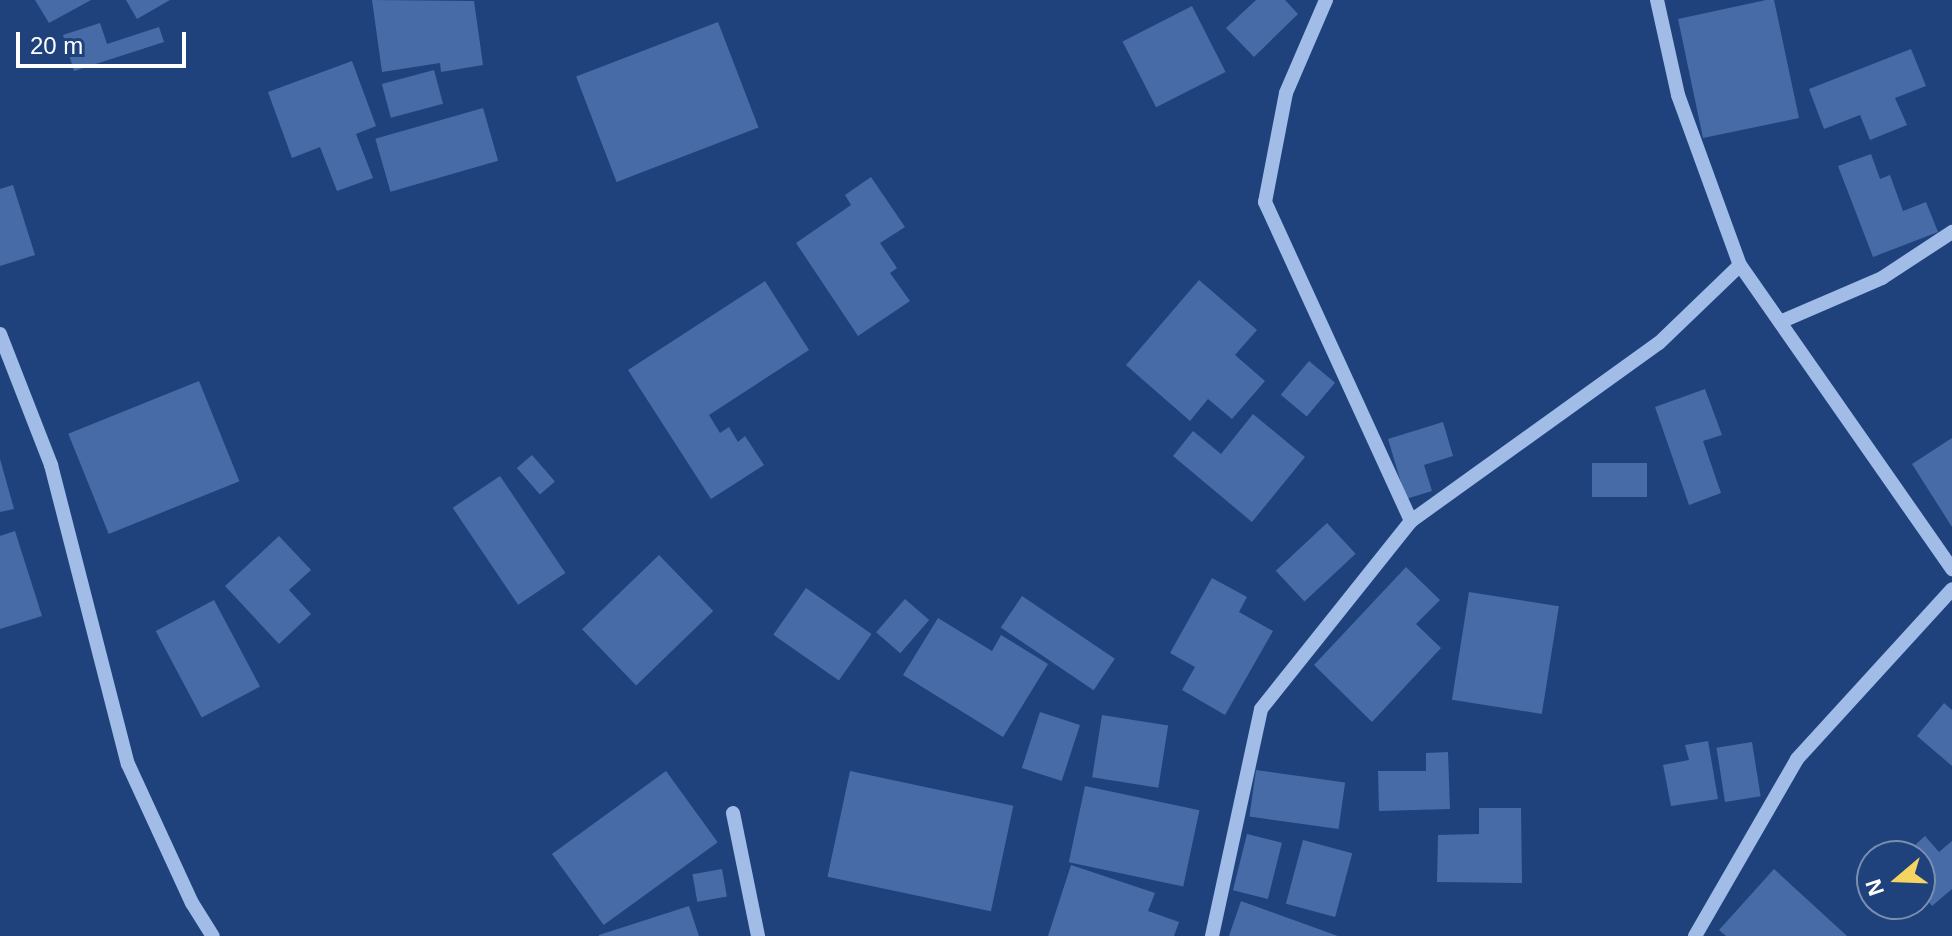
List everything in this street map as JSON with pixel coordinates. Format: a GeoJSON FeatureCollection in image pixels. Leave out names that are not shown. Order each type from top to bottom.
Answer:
{"type":"FeatureCollection","features":[{"type":"Feature","properties":{"kind":"street"},"geometry":{"type":"LineString","coordinates":[[1326,0],[1286,93],[1265,202],[1411,521]]}},
{"type":"Feature","properties":{"kind":"street"},"geometry":{"type":"LineString","coordinates":[[1657,0],[1678,95],[1740,265],[1952,569]]}},
{"type":"Feature","properties":{"kind":"street"},"geometry":{"type":"LineString","coordinates":[[1780,322],[1882,278],[1952,232]]}},
{"type":"Feature","properties":{"kind":"street"},"geometry":{"type":"LineString","coordinates":[[1212,936],[1261,709],[1411,521],[1659,343],[1740,265]]}},
{"type":"Feature","properties":{"kind":"street"},"geometry":{"type":"LineString","coordinates":[[0,334],[51,465],[128,764],[192,903],[213,936]]}},
{"type":"Feature","properties":{"kind":"street"},"geometry":{"type":"LineString","coordinates":[[1695,936],[1797,759],[1952,589]]}},
{"type":"Feature","properties":{"kind":"street"},"geometry":{"type":"LineString","coordinates":[[733,813],[758,936]]}},
{"type":"Feature","properties":{"kind":"building"},"geometry":{"type":"Polygon","coordinates":[[[35,0],[91,0],[49,23],[35,0]]]}},
{"type":"Feature","properties":{"kind":"building"},"geometry":{"type":"Polygon","coordinates":[[[126,0],[170,0],[137,19],[126,0]]]}},
{"type":"Feature","properties":{"kind":"building"},"geometry":{"type":"Polygon","coordinates":[[[372,0],[474,1],[483,65],[441,72],[440,63],[382,72],[372,0]]]}},
{"type":"Feature","properties":{"kind":"building"},"geometry":{"type":"Polygon","coordinates":[[[1256,0],[1285,0],[1298,14],[1254,57],[1226,28],[1256,0]]]}},
{"type":"Feature","properties":{"kind":"building"},"geometry":{"type":"Polygon","coordinates":[[[1774,0],[1799,118],[1703,138],[1678,19],[1774,0]]]}},
{"type":"Feature","properties":{"kind":"building"},"geometry":{"type":"Polygon","coordinates":[[[1192,6],[1226,72],[1156,107],[1123,41],[1192,6]]]}},
{"type":"Feature","properties":{"kind":"building"},"geometry":{"type":"Polygon","coordinates":[[[718,22],[758,127],[617,182],[576,76],[718,22]]]}},
{"type":"Feature","properties":{"kind":"building"},"geometry":{"type":"Polygon","coordinates":[[[100,23],[107,44],[159,27],[164,42],[74,71],[63,35],[100,23]]]}},
{"type":"Feature","properties":{"kind":"building"},"geometry":{"type":"Polygon","coordinates":[[[1911,49],[1926,86],[1895,98],[1907,125],[1870,140],[1860,115],[1824,129],[1809,89],[1911,49]]]}},
{"type":"Feature","properties":{"kind":"building"},"geometry":{"type":"Polygon","coordinates":[[[352,61],[376,126],[356,134],[373,178],[337,191],[320,147],[292,158],[268,92],[352,61]]]}},
{"type":"Feature","properties":{"kind":"building"},"geometry":{"type":"Polygon","coordinates":[[[434,70],[443,104],[391,118],[382,84],[434,70]]]}},
{"type":"Feature","properties":{"kind":"building"},"geometry":{"type":"Polygon","coordinates":[[[483,108],[498,161],[390,192],[375,139],[483,108]]]}},
{"type":"Feature","properties":{"kind":"building"},"geometry":{"type":"Polygon","coordinates":[[[1871,154],[1880,179],[1890,175],[1903,211],[1926,202],[1938,232],[1873,257],[1838,166],[1871,154]]]}},
{"type":"Feature","properties":{"kind":"building"},"geometry":{"type":"Polygon","coordinates":[[[871,177],[905,227],[880,243],[897,268],[890,273],[910,301],[858,336],[796,243],[851,205],[845,195],[871,177]]]}},
{"type":"Feature","properties":{"kind":"building"},"geometry":{"type":"Polygon","coordinates":[[[13,185],[35,255],[0,266],[0,189],[13,185]]]}},
{"type":"Feature","properties":{"kind":"building"},"geometry":{"type":"Polygon","coordinates":[[[1199,280],[1257,330],[1235,355],[1265,381],[1232,419],[1208,399],[1190,421],[1126,365],[1199,280]]]}},
{"type":"Feature","properties":{"kind":"building"},"geometry":{"type":"Polygon","coordinates":[[[765,281],[809,350],[709,415],[720,433],[729,427],[738,442],[745,436],[764,465],[711,499],[628,370],[765,281]]]}},
{"type":"Feature","properties":{"kind":"building"},"geometry":{"type":"Polygon","coordinates":[[[1309,361],[1335,383],[1307,417],[1281,395],[1309,361]]]}},
{"type":"Feature","properties":{"kind":"building"},"geometry":{"type":"Polygon","coordinates":[[[199,381],[239,481],[109,534],[68,434],[199,381]]]}},
{"type":"Feature","properties":{"kind":"building"},"geometry":{"type":"Polygon","coordinates":[[[1705,389],[1722,435],[1703,441],[1721,493],[1689,505],[1655,407],[1705,389]]]}},
{"type":"Feature","properties":{"kind":"building"},"geometry":{"type":"Polygon","coordinates":[[[1253,414],[1305,457],[1252,522],[1173,456],[1193,431],[1221,454],[1253,414]]]}},
{"type":"Feature","properties":{"kind":"building"},"geometry":{"type":"Polygon","coordinates":[[[1443,422],[1453,456],[1424,465],[1432,491],[1406,499],[1388,439],[1443,422]]]}},
{"type":"Feature","properties":{"kind":"building"},"geometry":{"type":"Polygon","coordinates":[[[1952,438],[1952,527],[1912,464],[1952,438]]]}},
{"type":"Feature","properties":{"kind":"building"},"geometry":{"type":"Polygon","coordinates":[[[532,455],[555,481],[540,495],[517,468],[532,455]]]}},
{"type":"Feature","properties":{"kind":"building"},"geometry":{"type":"Polygon","coordinates":[[[0,459],[14,509],[0,512],[0,459]]]}},
{"type":"Feature","properties":{"kind":"building"},"geometry":{"type":"Polygon","coordinates":[[[1592,463],[1647,463],[1647,497],[1592,497],[1592,463]]]}},
{"type":"Feature","properties":{"kind":"building"},"geometry":{"type":"Polygon","coordinates":[[[500,476],[565,573],[518,605],[453,508],[500,476]]]}},
{"type":"Feature","properties":{"kind":"building"},"geometry":{"type":"Polygon","coordinates":[[[1327,523],[1356,554],[1304,601],[1276,571],[1327,523]]]}},
{"type":"Feature","properties":{"kind":"building"},"geometry":{"type":"Polygon","coordinates":[[[15,531],[42,616],[0,629],[0,536],[15,531]]]}},
{"type":"Feature","properties":{"kind":"building"},"geometry":{"type":"Polygon","coordinates":[[[279,536],[311,570],[289,590],[311,614],[279,644],[225,586],[279,536]]]}},
{"type":"Feature","properties":{"kind":"building"},"geometry":{"type":"Polygon","coordinates":[[[659,555],[713,611],[636,685],[582,629],[659,555]]]}},
{"type":"Feature","properties":{"kind":"building"},"geometry":{"type":"Polygon","coordinates":[[[1406,567],[1440,600],[1416,624],[1441,648],[1372,722],[1314,665],[1406,567]]]}},
{"type":"Feature","properties":{"kind":"building"},"geometry":{"type":"Polygon","coordinates":[[[1212,578],[1247,597],[1239,612],[1273,631],[1225,715],[1182,690],[1195,667],[1170,653],[1212,578]]]}},
{"type":"Feature","properties":{"kind":"building"},"geometry":{"type":"Polygon","coordinates":[[[806,588],[872,634],[839,681],[773,635],[806,588]]]}},
{"type":"Feature","properties":{"kind":"building"},"geometry":{"type":"Polygon","coordinates":[[[1469,592],[1559,606],[1542,714],[1452,700],[1469,592]]]}},
{"type":"Feature","properties":{"kind":"building"},"geometry":{"type":"Polygon","coordinates":[[[1022,596],[1115,659],[1094,690],[1001,628],[1022,596]]]}},
{"type":"Feature","properties":{"kind":"building"},"geometry":{"type":"Polygon","coordinates":[[[905,599],[929,620],[900,653],[876,632],[905,599]]]}},
{"type":"Feature","properties":{"kind":"building"},"geometry":{"type":"Polygon","coordinates":[[[214,600],[260,687],[202,718],[156,631],[214,600]]]}},
{"type":"Feature","properties":{"kind":"building"},"geometry":{"type":"Polygon","coordinates":[[[938,618],[992,651],[1001,635],[1048,664],[1003,737],[903,675],[938,618]]]}},
{"type":"Feature","properties":{"kind":"building"},"geometry":{"type":"Polygon","coordinates":[[[1944,703],[1952,710],[1952,766],[1917,736],[1944,703]]]}},
{"type":"Feature","properties":{"kind":"building"},"geometry":{"type":"Polygon","coordinates":[[[1040,712],[1080,725],[1062,781],[1022,768],[1040,712]]]}},
{"type":"Feature","properties":{"kind":"building"},"geometry":{"type":"Polygon","coordinates":[[[1102,715],[1168,725],[1158,788],[1092,777],[1102,715]]]}},
{"type":"Feature","properties":{"kind":"building"},"geometry":{"type":"Polygon","coordinates":[[[1708,741],[1718,799],[1671,806],[1663,765],[1689,760],[1685,745],[1708,741]]]}},
{"type":"Feature","properties":{"kind":"building"},"geometry":{"type":"Polygon","coordinates":[[[1752,742],[1761,796],[1725,802],[1716,748],[1752,742]]]}},
{"type":"Feature","properties":{"kind":"building"},"geometry":{"type":"Polygon","coordinates":[[[1448,752],[1450,809],[1379,811],[1378,771],[1426,771],[1426,753],[1448,752]]]}},
{"type":"Feature","properties":{"kind":"building"},"geometry":{"type":"Polygon","coordinates":[[[1256,770],[1345,783],[1339,829],[1249,817],[1256,770]]]}},
{"type":"Feature","properties":{"kind":"building"},"geometry":{"type":"Polygon","coordinates":[[[666,771],[718,842],[604,925],[552,854],[666,771]]]}},
{"type":"Feature","properties":{"kind":"building"},"geometry":{"type":"Polygon","coordinates":[[[850,771],[1013,806],[991,911],[828,877],[850,771]]]}},
{"type":"Feature","properties":{"kind":"building"},"geometry":{"type":"Polygon","coordinates":[[[1085,786],[1199,810],[1183,887],[1069,862],[1085,786]]]}},
{"type":"Feature","properties":{"kind":"building"},"geometry":{"type":"Polygon","coordinates":[[[1479,808],[1521,808],[1522,883],[1437,882],[1438,835],[1479,834],[1479,808]]]}},
{"type":"Feature","properties":{"kind":"building"},"geometry":{"type":"Polygon","coordinates":[[[1247,834],[1282,843],[1268,899],[1233,890],[1247,834]]]}},
{"type":"Feature","properties":{"kind":"building"},"geometry":{"type":"Polygon","coordinates":[[[1303,840],[1352,853],[1335,917],[1286,904],[1303,840]]]}},
{"type":"Feature","properties":{"kind":"building"},"geometry":{"type":"Polygon","coordinates":[[[1952,841],[1952,889],[1936,903],[1936,849],[1939,852],[1952,841]]]}},
{"type":"Feature","properties":{"kind":"building"},"geometry":{"type":"Polygon","coordinates":[[[1071,865],[1155,893],[1148,911],[1179,922],[1174,936],[1048,936],[1071,865]]]}},
{"type":"Feature","properties":{"kind":"building"},"geometry":{"type":"Polygon","coordinates":[[[722,869],[727,897],[697,902],[692,874],[722,869]]]}},
{"type":"Feature","properties":{"kind":"building"},"geometry":{"type":"Polygon","coordinates":[[[1774,869],[1847,936],[1726,936],[1719,930],[1774,869]]]}},
{"type":"Feature","properties":{"kind":"building"},"geometry":{"type":"Polygon","coordinates":[[[1241,901],[1338,936],[1229,936],[1241,901]]]}},
{"type":"Feature","properties":{"kind":"building"},"geometry":{"type":"Polygon","coordinates":[[[689,906],[699,936],[599,936],[599,935],[689,906]]]}}]}
